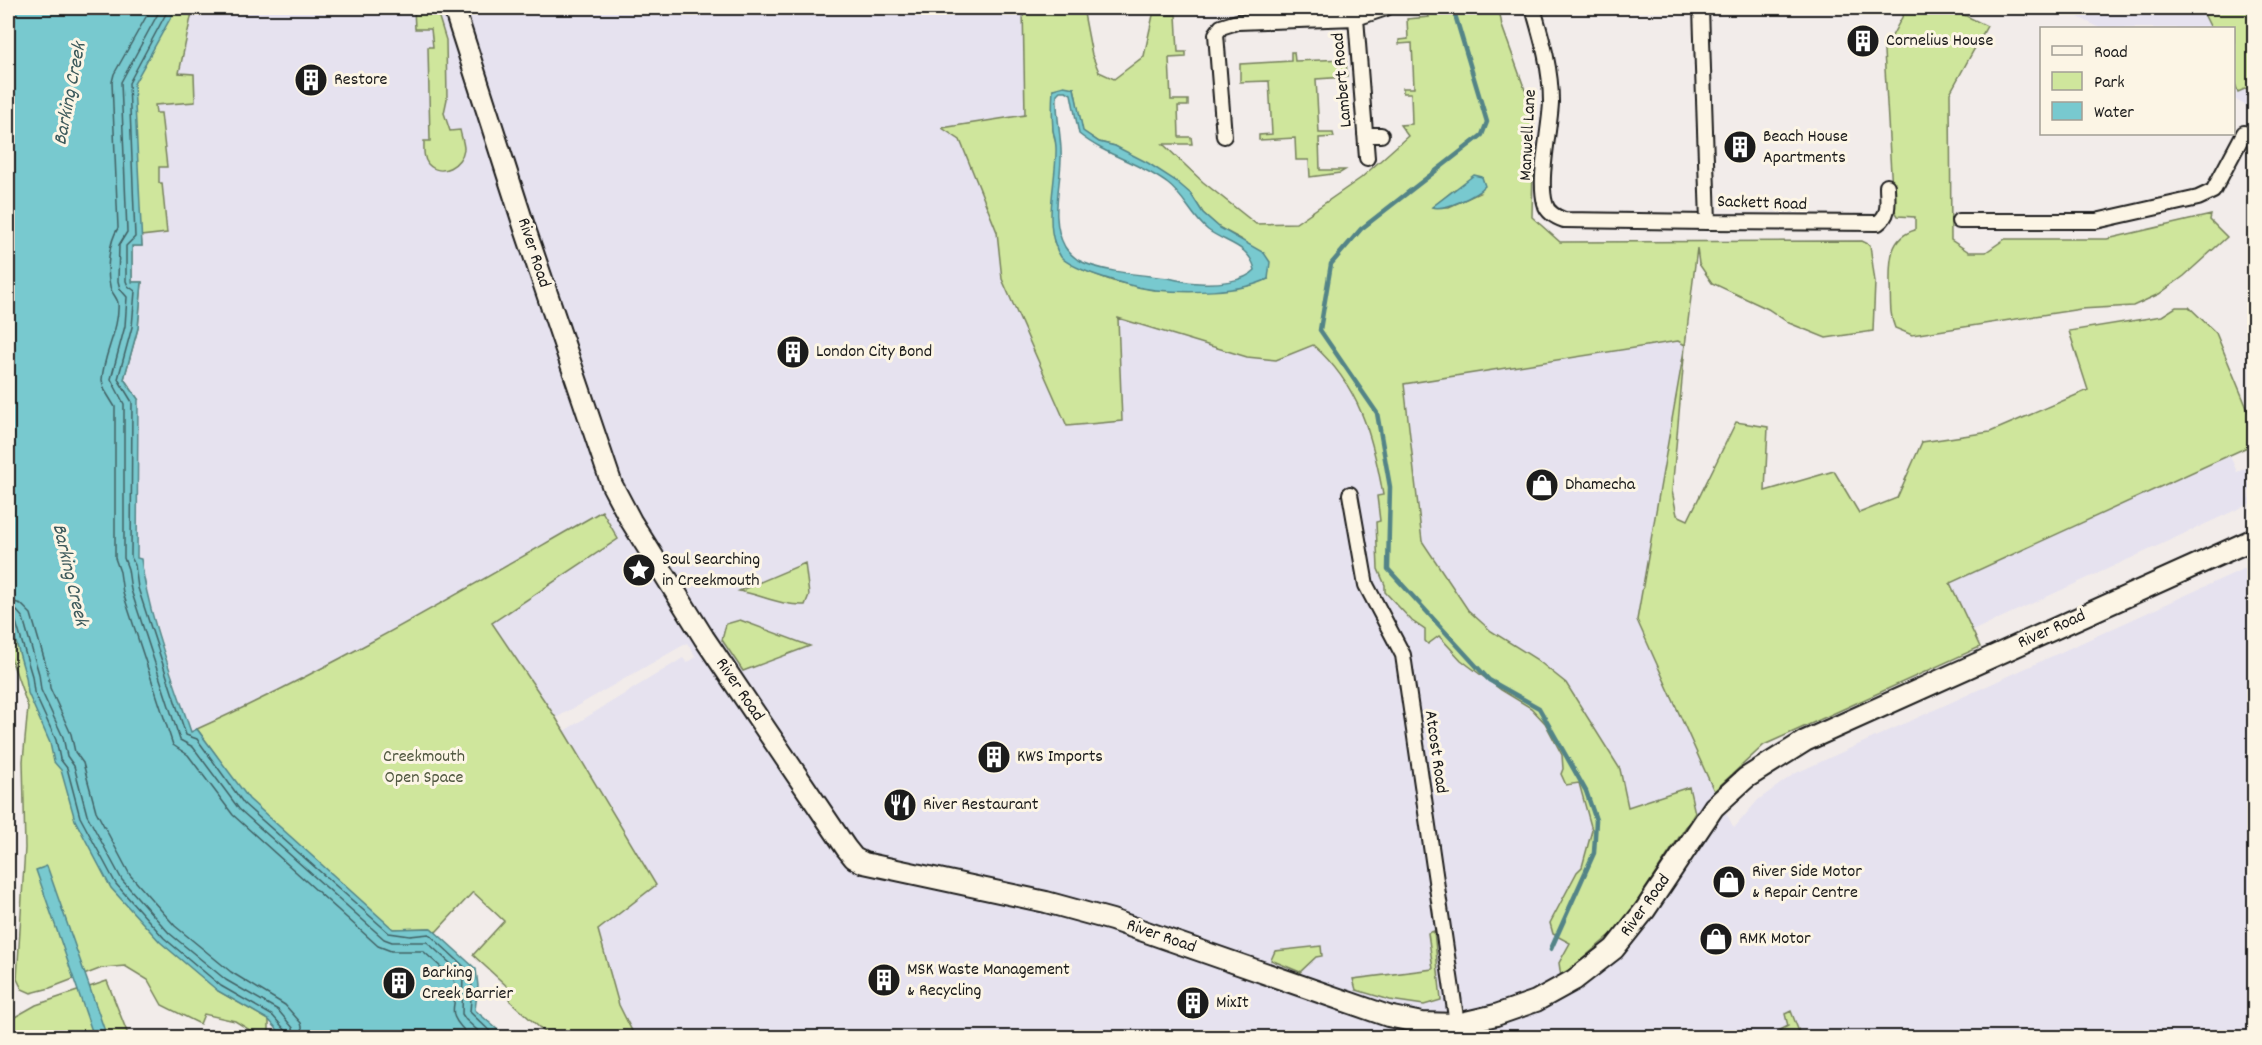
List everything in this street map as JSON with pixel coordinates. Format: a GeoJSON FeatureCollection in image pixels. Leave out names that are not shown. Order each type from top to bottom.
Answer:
{"type":"FeatureCollection","features":[{"type":"Feature","properties":{"kind":"street","name":"River Road"},"geometry":{"type":"LineString","coordinates":[[454,8],[524,226],[612,485],[631,521],[704,638],[837,836],[854,858],[864,863],[1046,902],[1112,920],[1388,1016],[1422,1023],[1457,1024],[1496,1015],[1536,1002],[1574,980],[1614,949],[1645,910],[1714,807],[1746,778],[1805,741],[2254,539]]}},
{"type":"Feature","properties":{"kind":"street","name":"Lambert Road"},"geometry":{"type":"LineString","coordinates":[[1366,158],[1356,18],[1386,8]]}},
{"type":"Feature","properties":{"kind":"street","name":"Manwell Lane"},"geometry":{"type":"LineString","coordinates":[[1533,8],[1550,73],[1551,102],[1543,188],[1545,205],[1554,217],[1564,220],[1708,222]]}},
{"type":"Feature","properties":{"kind":"street","name":"Sackett Road"},"geometry":{"type":"LineString","coordinates":[[1701,8],[1708,222],[1878,223],[1885,218],[1887,213],[1887,186]]}},
{"type":"Feature","properties":{"kind":"street"},"geometry":{"type":"LineString","coordinates":[[1224,136],[1216,34],[1221,27],[1237,22],[1356,18]]}},
{"type":"Feature","properties":{"kind":"street","name":"Lambert Road"},"geometry":{"type":"LineString","coordinates":[[1365,135],[1381,135]]}},
{"type":"Feature","properties":{"kind":"street"},"geometry":{"type":"LineString","coordinates":[[1959,221],[2096,221],[2198,198],[2213,191],[2249,136]]}},
{"type":"Feature","properties":{"kind":"street","name":"Atcost Road"},"geometry":{"type":"LineString","coordinates":[[1350,494],[1366,585],[1403,655],[1457,1024]]}},
{"type":"Feature","properties":{"kind":"shaded area"},"geometry":{"type":"Polygon","coordinates":[[[176,8],[1023,8],[1025,115],[943,128],[960,140],[997,232],[1002,279],[1122,421],[1118,318],[1247,357],[1276,360],[1313,345],[1325,356],[1355,396],[1403,384],[1679,341],[1685,346],[1637,620],[1714,791],[1734,828],[1758,800],[1794,774],[2254,564],[2254,1037],[635,1037],[619,1005],[598,930],[656,884],[564,731],[683,658],[687,663],[696,657],[687,643],[556,718],[492,622],[618,539],[602,512],[346,657],[191,733],[144,586],[141,559],[137,559],[136,519],[124,379],[138,328],[141,282],[132,282],[132,246],[142,246],[134,84],[176,8]]]}},
{"type":"Feature","properties":{"kind":"shaded area"},"geometry":{"type":"Polygon","coordinates":[[[2060,8],[2254,8],[2254,110],[2235,100],[2235,27],[2098,27],[2060,8]]]}},
{"type":"Feature","properties":{"kind":"shaded area"},"geometry":{"type":"Polygon","coordinates":[[[2230,456],[2237,472],[2254,465],[2254,489],[2247,492],[2251,503],[1972,631],[1950,583],[2230,456]]]}},
{"type":"Feature","properties":{"kind":"green space"},"geometry":{"type":"Polygon","coordinates":[[[138,8],[193,8],[179,73],[194,74],[195,102],[155,105],[156,113],[161,113],[167,167],[159,167],[159,183],[162,183],[167,233],[141,236],[142,246],[132,246],[132,282],[142,282],[138,328],[124,379],[138,399],[92,395],[138,8]]]}},
{"type":"Feature","properties":{"kind":"green space"},"geometry":{"type":"Polygon","coordinates":[[[414,8],[436,8],[446,40],[447,99],[444,113],[450,131],[460,130],[464,149],[459,160],[445,170],[433,168],[426,162],[424,141],[430,141],[428,47],[433,47],[431,29],[415,29],[414,8]]]}},
{"type":"Feature","properties":{"kind":"green space"},"geometry":{"type":"Polygon","coordinates":[[[1023,8],[1083,8],[1092,55],[1099,72],[1114,79],[1144,56],[1153,15],[1176,15],[1178,52],[1186,52],[1186,57],[1169,58],[1171,100],[1188,100],[1188,106],[1178,106],[1179,137],[1191,137],[1192,144],[1163,144],[1203,182],[1256,224],[1296,223],[1361,178],[1408,136],[1400,125],[1412,124],[1411,93],[1403,93],[1403,88],[1414,88],[1412,43],[1399,44],[1399,40],[1408,39],[1407,19],[1429,17],[1426,8],[1499,8],[1502,26],[1534,115],[1532,217],[1560,242],[1862,241],[1870,245],[1875,282],[1873,331],[1826,338],[1789,323],[1768,309],[1712,283],[1699,264],[1697,248],[1685,346],[1672,491],[1677,515],[1688,520],[1736,422],[1768,427],[1765,491],[1834,471],[1859,513],[1897,498],[1922,442],[1990,432],[2088,390],[2069,331],[2162,316],[2176,307],[2189,307],[2216,333],[2254,425],[2254,444],[1950,583],[1980,647],[1764,745],[1714,791],[1637,620],[1685,345],[1678,341],[1404,384],[1422,541],[1468,610],[1491,631],[1536,659],[1566,683],[1620,769],[1628,807],[1689,787],[1695,813],[1621,926],[1561,977],[1559,963],[1570,943],[1553,934],[1550,923],[1577,872],[1582,867],[1592,830],[1579,783],[1566,785],[1561,774],[1562,755],[1545,723],[1531,708],[1501,690],[1461,660],[1439,636],[1428,644],[1425,641],[1425,630],[1412,621],[1385,592],[1385,585],[1378,569],[1376,522],[1380,521],[1377,496],[1383,495],[1379,474],[1362,413],[1342,377],[1313,345],[1276,360],[1247,357],[1118,318],[1122,421],[1067,426],[1002,279],[997,232],[960,140],[942,128],[1025,115],[1023,8]],[[1074,88],[1053,89],[1053,130],[1057,148],[1054,242],[1081,269],[1113,281],[1154,290],[1268,279],[1241,239],[1220,228],[1203,213],[1191,194],[1115,146],[1099,142],[1082,131],[1074,88]],[[1455,189],[1433,207],[1449,207],[1479,193],[1455,189]]]}},
{"type":"Feature","properties":{"kind":"green space"},"geometry":{"type":"Polygon","coordinates":[[[1907,8],[1950,8],[1987,26],[1950,93],[1951,240],[1969,252],[1986,252],[2005,239],[2107,239],[2211,215],[2210,220],[2227,237],[2184,276],[2159,294],[2133,306],[2081,309],[1912,335],[1895,328],[1891,307],[1892,252],[1900,239],[1915,230],[1915,217],[1898,216],[1893,208],[1884,51],[1907,8]]]}},
{"type":"Feature","properties":{"kind":"green space"},"geometry":{"type":"Polygon","coordinates":[[[2201,8],[2254,8],[2254,85],[2238,92],[2235,84],[2235,27],[2210,27],[2201,8]]]}},
{"type":"Feature","properties":{"kind":"green space"},"geometry":{"type":"Polygon","coordinates":[[[1291,52],[1294,52],[1295,61],[1346,59],[1347,77],[1316,79],[1319,133],[1333,133],[1334,137],[1319,138],[1320,170],[1345,170],[1340,173],[1310,177],[1309,160],[1296,160],[1295,138],[1259,140],[1259,135],[1272,134],[1269,81],[1240,82],[1240,64],[1291,61],[1291,52]]]}},
{"type":"Feature","properties":{"kind":"green space","name":"Creekmouth Open Space"},"geometry":{"type":"Polygon","coordinates":[[[602,511],[618,539],[492,623],[556,718],[656,885],[598,930],[619,1005],[635,1037],[550,1037],[510,1001],[511,990],[473,955],[504,921],[473,892],[436,932],[430,928],[393,929],[294,893],[216,755],[197,729],[352,652],[602,511]]]}},
{"type":"Feature","properties":{"kind":"green space"},"geometry":{"type":"Polygon","coordinates":[[[805,563],[809,595],[805,605],[780,602],[739,591],[805,563]]]}},
{"type":"Feature","properties":{"kind":"green space"},"geometry":{"type":"Polygon","coordinates":[[[8,592],[218,991],[269,1020],[269,1037],[261,1037],[235,1021],[204,1014],[200,1024],[162,1005],[148,980],[125,966],[102,968],[31,993],[22,989],[17,979],[25,848],[23,761],[28,707],[8,650],[8,592]]]}},
{"type":"Feature","properties":{"kind":"green space"},"geometry":{"type":"Polygon","coordinates":[[[740,620],[810,646],[743,671],[722,640],[726,624],[740,620]]]}},
{"type":"Feature","properties":{"kind":"green space"},"geometry":{"type":"Polygon","coordinates":[[[1434,931],[1441,1000],[1424,1005],[1390,1000],[1356,990],[1353,979],[1433,969],[1428,933],[1434,931]]]}},
{"type":"Feature","properties":{"kind":"green space"},"geometry":{"type":"Polygon","coordinates":[[[1321,946],[1322,956],[1316,957],[1300,972],[1271,960],[1275,951],[1321,946]]]}},
{"type":"Feature","properties":{"kind":"green space"},"geometry":{"type":"Polygon","coordinates":[[[107,981],[129,1037],[12,1037],[13,1018],[36,1005],[107,981]]]}},
{"type":"Feature","properties":{"kind":"green space"},"geometry":{"type":"Polygon","coordinates":[[[1791,1011],[1801,1037],[1783,1037],[1780,1030],[1788,1026],[1785,1014],[1791,1011]]]}},
{"type":"Feature","properties":{"kind":"water","name":"Barking Creek"},"geometry":{"type":"Polygon","coordinates":[[[8,8],[176,8],[134,84],[142,246],[132,246],[132,282],[142,282],[138,328],[124,379],[138,399],[137,558],[141,559],[149,602],[162,646],[191,732],[197,729],[249,799],[393,929],[431,928],[476,969],[478,986],[475,1010],[506,1037],[284,1037],[269,1020],[218,991],[160,942],[111,888],[75,820],[61,770],[54,762],[50,743],[28,693],[26,677],[8,614],[8,8]]]}},
{"type":"Feature","properties":{"kind":"water"},"geometry":{"type":"Polygon","coordinates":[[[1064,86],[1074,88],[1083,131],[1099,142],[1115,146],[1148,163],[1176,181],[1191,194],[1203,213],[1220,228],[1264,253],[1270,262],[1268,279],[1256,284],[1228,289],[1197,292],[1155,290],[1091,273],[1061,257],[1052,234],[1051,222],[1056,159],[1053,89],[1064,86]],[[1060,91],[1057,94],[1061,161],[1057,224],[1065,247],[1071,254],[1087,264],[1110,270],[1195,283],[1229,281],[1244,277],[1255,270],[1248,255],[1208,230],[1168,184],[1146,170],[1089,142],[1079,134],[1071,94],[1060,91]]]}},
{"type":"Feature","properties":{"kind":"water"},"geometry":{"type":"Polygon","coordinates":[[[1474,175],[1482,177],[1485,186],[1481,190],[1452,205],[1432,207],[1474,175]]]}},
{"type":"Feature","properties":{"kind":"water"},"geometry":{"type":"Polygon","coordinates":[[[47,866],[107,1037],[94,1037],[36,870],[47,866]]]}},
{"type":"Feature","properties":{"kind":"waterway"},"geometry":{"type":"LineString","coordinates":[[1453,8],[1487,122],[1482,135],[1361,229],[1331,264],[1320,330],[1377,413],[1390,487],[1388,569],[1489,680],[1539,708],[1586,791],[1596,820],[1594,853],[1551,949]]}},
{"type":"Feature","properties":{"kind":"place","name":"Cornelius House"},"geometry":{"type":"Point","coordinates":[1863,41]}},
{"type":"Feature","properties":{"kind":"place","name":"Restore"},"geometry":{"type":"Point","coordinates":[311,80]}},
{"type":"Feature","properties":{"kind":"place","name":"Beach House Apartments"},"geometry":{"type":"Point","coordinates":[1740,147]}},
{"type":"Feature","properties":{"kind":"place","name":"London City Bond"},"geometry":{"type":"Point","coordinates":[793,352]}},
{"type":"Feature","properties":{"kind":"place","name":"Dhamecha"},"geometry":{"type":"Point","coordinates":[1542,485]}},
{"type":"Feature","properties":{"kind":"place","name":"Soul Searching in Creekmouth"},"geometry":{"type":"Point","coordinates":[639,570]}},
{"type":"Feature","properties":{"kind":"place","name":"KWS Imports"},"geometry":{"type":"Point","coordinates":[994,757]}},
{"type":"Feature","properties":{"kind":"place","name":"River Restaurant"},"geometry":{"type":"Point","coordinates":[900,805]}},
{"type":"Feature","properties":{"kind":"place","name":"River Side Motor & Repair Centre"},"geometry":{"type":"Point","coordinates":[1729,882]}},
{"type":"Feature","properties":{"kind":"place","name":"RMK Motor"},"geometry":{"type":"Point","coordinates":[1716,939]}},
{"type":"Feature","properties":{"kind":"place","name":"MSK Waste Management & Recycling"},"geometry":{"type":"Point","coordinates":[884,980]}},
{"type":"Feature","properties":{"kind":"place","name":"Barking Creek Barrier"},"geometry":{"type":"Point","coordinates":[399,983]}},
{"type":"Feature","properties":{"kind":"place","name":"MixIt"},"geometry":{"type":"Point","coordinates":[1193,1003]}}]}
